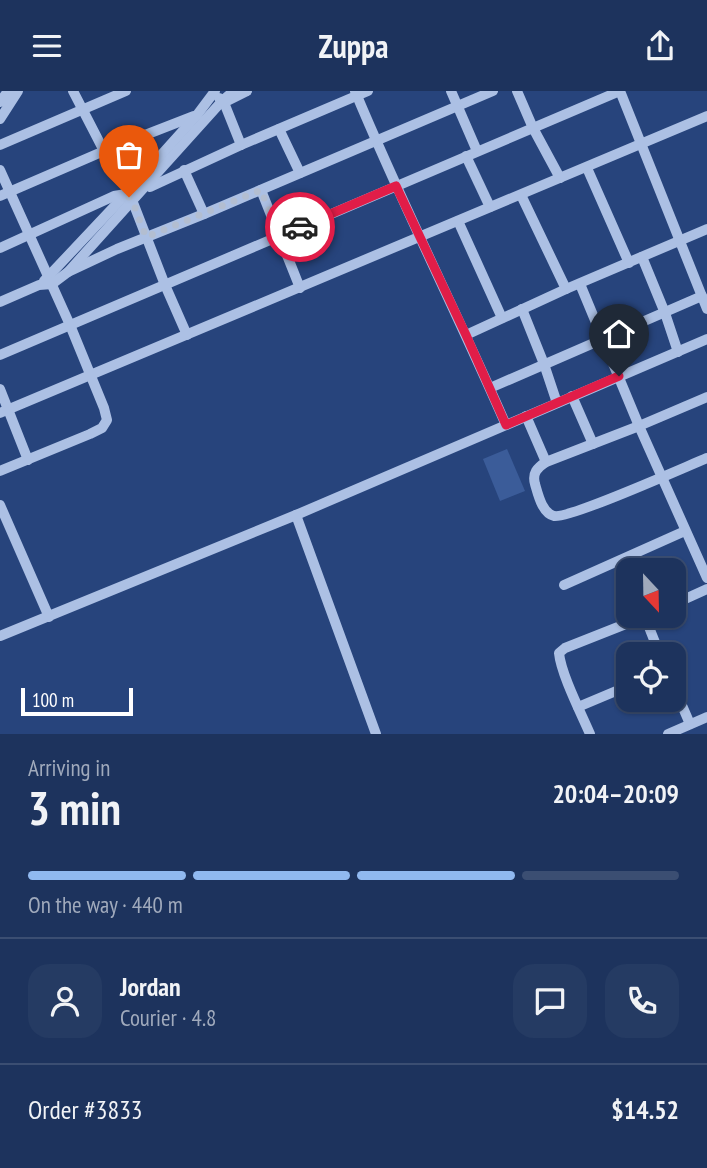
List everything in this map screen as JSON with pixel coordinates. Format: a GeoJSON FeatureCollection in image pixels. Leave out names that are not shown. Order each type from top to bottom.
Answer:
{"type":"FeatureCollection","features":[{"type":"Feature","properties":{"kind":"street"},"geometry":{"type":"LineString","coordinates":[[0,102],[8,91]]}},
{"type":"Feature","properties":{"kind":"street"},"geometry":{"type":"LineString","coordinates":[[0,119],[18,91]]}},
{"type":"Feature","properties":{"kind":"street"},"geometry":{"type":"LineString","coordinates":[[73,91],[104,151]]}},
{"type":"Feature","properties":{"kind":"street"},"geometry":{"type":"LineString","coordinates":[[0,145],[126,91]]}},
{"type":"Feature","properties":{"kind":"street"},"geometry":{"type":"LineString","coordinates":[[68,272],[197,115],[219,97],[234,91]]}},
{"type":"Feature","properties":{"kind":"street"},"geometry":{"type":"LineString","coordinates":[[143,190],[219,97],[247,91]]}},
{"type":"Feature","properties":{"kind":"street"},"geometry":{"type":"LineString","coordinates":[[451,91],[490,207]]}},
{"type":"Feature","properties":{"kind":"street"},"geometry":{"type":"LineString","coordinates":[[0,302],[100,256],[492,91]]}},
{"type":"Feature","properties":{"kind":"street"},"geometry":{"type":"LineString","coordinates":[[517,91],[560,178]]}},
{"type":"Feature","properties":{"kind":"street"},"geometry":{"type":"LineString","coordinates":[[0,355],[620,91],[707,309]]}},
{"type":"Feature","properties":{"kind":"street"},"geometry":{"type":"LineString","coordinates":[[50,280],[129,198],[184,170],[360,93],[396,186],[506,425]]}},
{"type":"Feature","properties":{"kind":"street"},"geometry":{"type":"LineString","coordinates":[[219,97],[242,145]]}},
{"type":"Feature","properties":{"kind":"street"},"geometry":{"type":"LineString","coordinates":[[5,194],[197,115]]}},
{"type":"Feature","properties":{"kind":"street"},"geometry":{"type":"LineString","coordinates":[[4,412],[707,116]]}},
{"type":"Feature","properties":{"kind":"street"},"geometry":{"type":"LineString","coordinates":[[279,129],[300,173]]}},
{"type":"Feature","properties":{"kind":"street"},"geometry":{"type":"LineString","coordinates":[[587,168],[629,263]]}},
{"type":"Feature","properties":{"kind":"street"},"geometry":{"type":"LineString","coordinates":[[0,170],[5,194],[29,235],[50,280],[107,420],[102,428],[0,471]]}},
{"type":"Feature","properties":{"kind":"street"},"geometry":{"type":"LineString","coordinates":[[184,170],[204,214]]}},
{"type":"Feature","properties":{"kind":"street"},"geometry":{"type":"LineString","coordinates":[[261,190],[300,288]]}},
{"type":"Feature","properties":{"kind":"street"},"geometry":{"type":"LineString","coordinates":[[521,194],[566,289]]}},
{"type":"Feature","properties":{"kind":"street"},"geometry":{"type":"LineString","coordinates":[[0,248],[114,196],[129,198]]}},
{"type":"Feature","properties":{"kind":"street"},"geometry":{"type":"LineString","coordinates":[[129,198],[187,335]]}},
{"type":"Feature","properties":{"kind":"street"},"geometry":{"type":"LineString","coordinates":[[458,221],[502,318]]}},
{"type":"Feature","properties":{"kind":"street"},"geometry":{"type":"LineString","coordinates":[[466,335],[707,229]]}},
{"type":"Feature","properties":{"kind":"street"},"geometry":{"type":"LineString","coordinates":[[642,257],[678,352]]}},
{"type":"Feature","properties":{"kind":"street"},"geometry":{"type":"LineString","coordinates":[[580,284],[661,477],[707,578]]}},
{"type":"Feature","properties":{"kind":"street"},"geometry":{"type":"LineString","coordinates":[[490,388],[702,296]]}},
{"type":"Feature","properties":{"kind":"street"},"geometry":{"type":"LineString","coordinates":[[522,309],[557,403]]}},
{"type":"Feature","properties":{"kind":"street"},"geometry":{"type":"LineString","coordinates":[[0,636],[296,515],[707,339]]}},
{"type":"Feature","properties":{"kind":"street"},"geometry":{"type":"LineString","coordinates":[[0,389],[4,412],[28,460]]}},
{"type":"Feature","properties":{"kind":"street"},"geometry":{"type":"LineString","coordinates":[[572,396],[593,444]]}},
{"type":"Feature","properties":{"kind":"street"},"geometry":{"type":"LineString","coordinates":[[707,397],[546,462],[536,470],[534,481],[542,504],[550,515],[560,516],[707,458]]}},
{"type":"Feature","properties":{"kind":"street"},"geometry":{"type":"LineString","coordinates":[[526,416],[546,462]]}},
{"type":"Feature","properties":{"kind":"street"},"geometry":{"type":"LineString","coordinates":[[0,505],[49,617]]}},
{"type":"Feature","properties":{"kind":"street"},"geometry":{"type":"LineString","coordinates":[[296,515],[376,734]]}},
{"type":"Feature","properties":{"kind":"street"},"geometry":{"type":"LineString","coordinates":[[564,585],[685,531]]}},
{"type":"Feature","properties":{"kind":"street"},"geometry":{"type":"LineString","coordinates":[[686,599],[707,589]]}},
{"type":"Feature","properties":{"kind":"street"},"geometry":{"type":"LineString","coordinates":[[590,734],[559,653],[616,628]]}},
{"type":"Feature","properties":{"kind":"street"},"geometry":{"type":"LineString","coordinates":[[578,707],[616,691]]}},
{"type":"Feature","properties":{"kind":"street"},"geometry":{"type":"LineString","coordinates":[[685,712],[690,724]]}},
{"type":"Feature","properties":{"kind":"street"},"geometry":{"type":"LineString","coordinates":[[668,734],[707,717]]}},
{"type":"Feature","properties":{"kind":"shaded area"},"geometry":{"type":"Polygon","coordinates":[[[507,449],[525,491],[500,501],[483,459],[507,449]]]}},
{"type":"Feature","properties":{"kind":"way so far"},"geometry":{"type":"LineString","coordinates":[[129,197],[146,237],[261,190],[279,236],[300,227]]}},
{"type":"Feature","properties":{"kind":"route"},"geometry":{"type":"LineString","coordinates":[[300,227],[396,186],[506,425],[619,376]]}}]}
